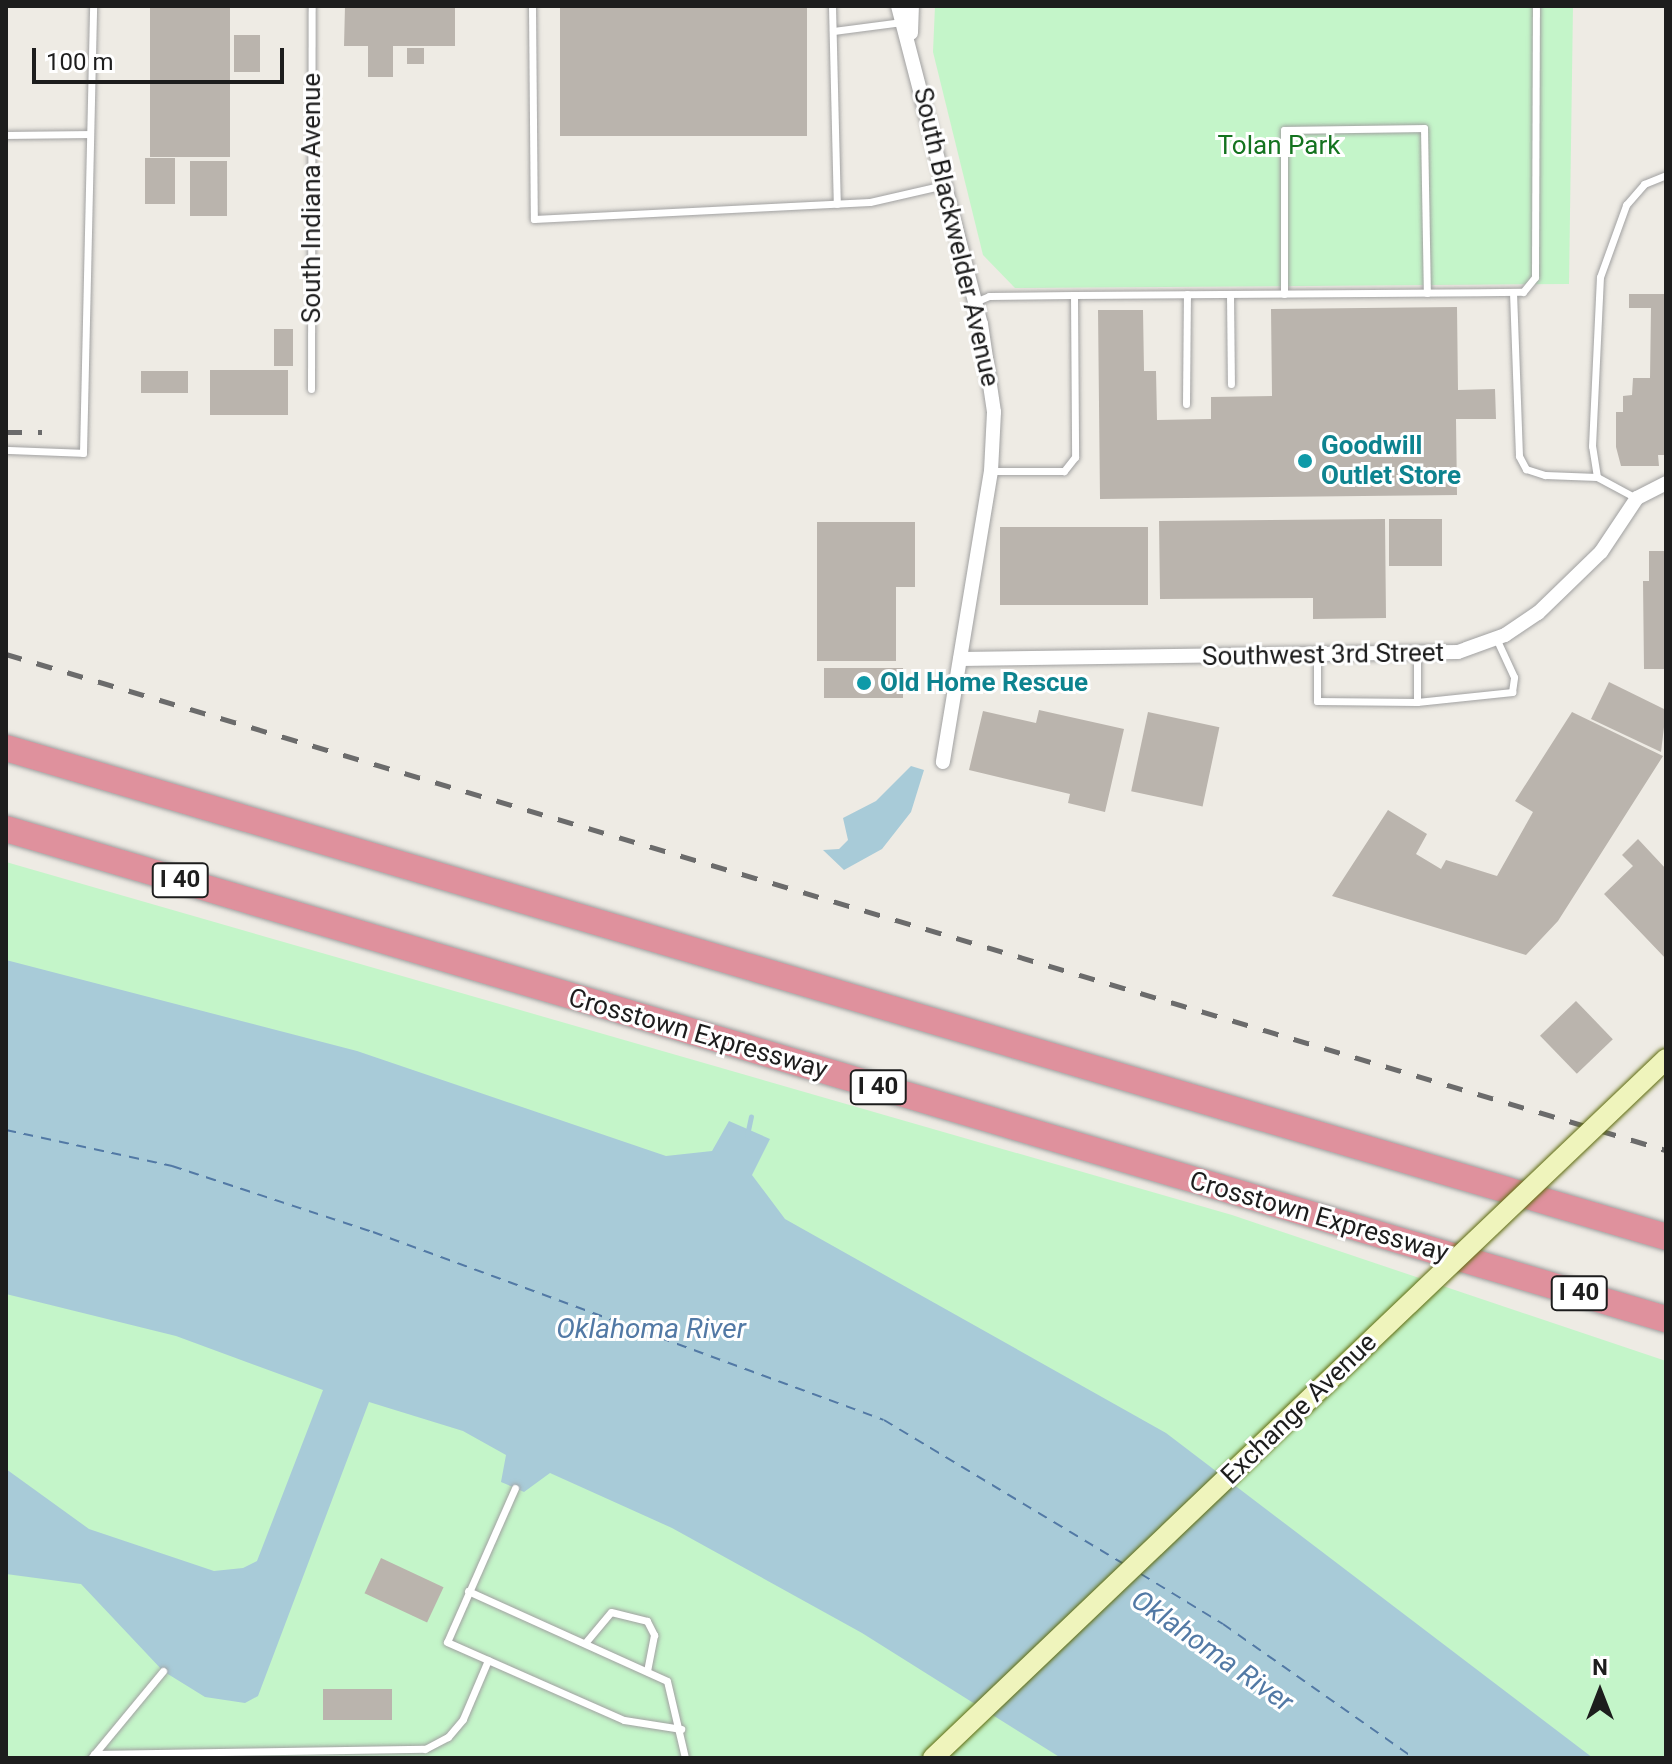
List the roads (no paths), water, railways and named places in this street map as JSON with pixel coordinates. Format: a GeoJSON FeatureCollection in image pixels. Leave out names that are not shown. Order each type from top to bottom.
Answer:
{"type":"FeatureCollection","features":[{"type":"Feature","properties":{"kind":"highway"},"geometry":{"type":"LineString","coordinates":[[6,748],[1666,1237]]}},
{"type":"Feature","properties":{"kind":"highway","name":"Crosstown Expressway"},"geometry":{"type":"LineString","coordinates":[[6,829],[1666,1319]]}},
{"type":"Feature","properties":{"kind":"highway"},"geometry":{"type":"LineString","coordinates":[[1493,1267],[1666,1339]]}},
{"type":"Feature","properties":{"kind":"main road","name":"Exchange Avenue"},"geometry":{"type":"LineString","coordinates":[[933,1758],[1666,1059]]}},
{"type":"Feature","properties":{"kind":"street","name":"South Blackwelder Avenue"},"geometry":{"type":"LineString","coordinates":[[898,6],[946,184],[992,386],[991,471],[943,762]]}},
{"type":"Feature","properties":{"kind":"street","name":"South Blackwelder Avenue"},"geometry":{"type":"LineString","coordinates":[[911,46],[912,6]]}},
{"type":"Feature","properties":{"kind":"street","name":"Southwest 3rd Street"},"geometry":{"type":"LineString","coordinates":[[960,659],[1417,656],[1458,652],[1496,638],[1538,613],[1589,565],[1637,498],[1666,483]]}},
{"type":"Feature","properties":{"kind":"lane"},"geometry":{"type":"LineString","coordinates":[[6,450],[83,453],[93,6]]}},
{"type":"Feature","properties":{"kind":"lane","name":"South Indiana Avenue"},"geometry":{"type":"LineString","coordinates":[[311,389],[312,6]]}},
{"type":"Feature","properties":{"kind":"lane"},"geometry":{"type":"LineString","coordinates":[[532,6],[534,219],[870,202],[946,184]]}},
{"type":"Feature","properties":{"kind":"lane"},"geometry":{"type":"LineString","coordinates":[[832,6],[837,204]]}},
{"type":"Feature","properties":{"kind":"lane"},"geometry":{"type":"LineString","coordinates":[[975,302],[989,296],[1523,292],[1535,277],[1536,6]]}},
{"type":"Feature","properties":{"kind":"lane"},"geometry":{"type":"LineString","coordinates":[[833,31],[904,22]]}},
{"type":"Feature","properties":{"kind":"lane"},"geometry":{"type":"LineString","coordinates":[[1284,294],[1284,130],[1424,128],[1427,293]]}},
{"type":"Feature","properties":{"kind":"lane"},"geometry":{"type":"LineString","coordinates":[[6,135],[90,134]]}},
{"type":"Feature","properties":{"kind":"lane"},"geometry":{"type":"LineString","coordinates":[[1597,477],[1592,446],[1600,277],[1626,205],[1644,184],[1666,175]]}},
{"type":"Feature","properties":{"kind":"lane"},"geometry":{"type":"LineString","coordinates":[[1513,292],[1519,456],[1526,469],[1545,475],[1597,477],[1637,498]]}},
{"type":"Feature","properties":{"kind":"lane"},"geometry":{"type":"LineString","coordinates":[[1186,404],[1187,294]]}},
{"type":"Feature","properties":{"kind":"lane"},"geometry":{"type":"LineString","coordinates":[[1230,294],[1231,384]]}},
{"type":"Feature","properties":{"kind":"lane"},"geometry":{"type":"LineString","coordinates":[[991,471],[1064,471],[1075,457],[1074,295]]}},
{"type":"Feature","properties":{"kind":"lane"},"geometry":{"type":"LineString","coordinates":[[1317,656],[1317,701],[1417,702],[1512,692],[1514,677],[1496,638]]}},
{"type":"Feature","properties":{"kind":"lane"},"geometry":{"type":"LineString","coordinates":[[1417,656],[1417,702]]}},
{"type":"Feature","properties":{"kind":"lane"},"geometry":{"type":"LineString","coordinates":[[515,1488],[447,1642],[624,1720],[681,1729]]}},
{"type":"Feature","properties":{"kind":"lane"},"geometry":{"type":"LineString","coordinates":[[468,1591],[667,1681],[681,1729],[685,1758]]}},
{"type":"Feature","properties":{"kind":"lane"},"geometry":{"type":"LineString","coordinates":[[585,1643],[611,1612],[647,1621],[654,1635],[647,1671]]}},
{"type":"Feature","properties":{"kind":"lane"},"geometry":{"type":"LineString","coordinates":[[92,1756],[425,1749],[448,1737],[463,1719],[488,1660]]}},
{"type":"Feature","properties":{"kind":"lane"},"geometry":{"type":"LineString","coordinates":[[92,1756],[163,1671]]}},
{"type":"Feature","properties":{"kind":"water"},"geometry":{"type":"Polygon","coordinates":[[[911,766],[924,770],[911,812],[882,849],[844,870],[823,850],[839,849],[848,840],[843,818],[876,801],[911,766]]]}},
{"type":"Feature","properties":{"kind":"water","name":"Oklahoma River"},"geometry":{"type":"Polygon","coordinates":[[[6,960],[357,1051],[666,1156],[712,1151],[729,1121],[770,1139],[752,1175],[785,1219],[1166,1433],[1593,1758],[1061,1758],[862,1633],[672,1528],[550,1473],[524,1492],[501,1482],[506,1455],[463,1431],[369,1402],[258,1696],[245,1703],[205,1697],[163,1671],[81,1584],[6,1574],[6,1469],[89,1529],[214,1571],[243,1568],[257,1561],[323,1390],[176,1336],[6,1294],[6,960]]]}},
{"type":"Feature","properties":{"kind":"waterway"},"geometry":{"type":"LineString","coordinates":[[747,1135],[751,1116]]}},
{"type":"Feature","properties":{"kind":"railway"},"geometry":{"type":"LineString","coordinates":[[6,432],[42,432]]}},
{"type":"Feature","properties":{"kind":"railway"},"geometry":{"type":"LineString","coordinates":[[6,654],[1666,1150]]}},
{"type":"Feature","properties":{"kind":"place","name":"Goodwill Outlet Store"},"geometry":{"type":"Point","coordinates":[1305,461]}},
{"type":"Feature","properties":{"kind":"place","name":"Old Home Rescue"},"geometry":{"type":"Point","coordinates":[864,683]}},
{"type":"Feature","properties":{"kind":"park label","name":"Tolan Park"},"geometry":{"type":"Point","coordinates":[1279,146]}}]}
